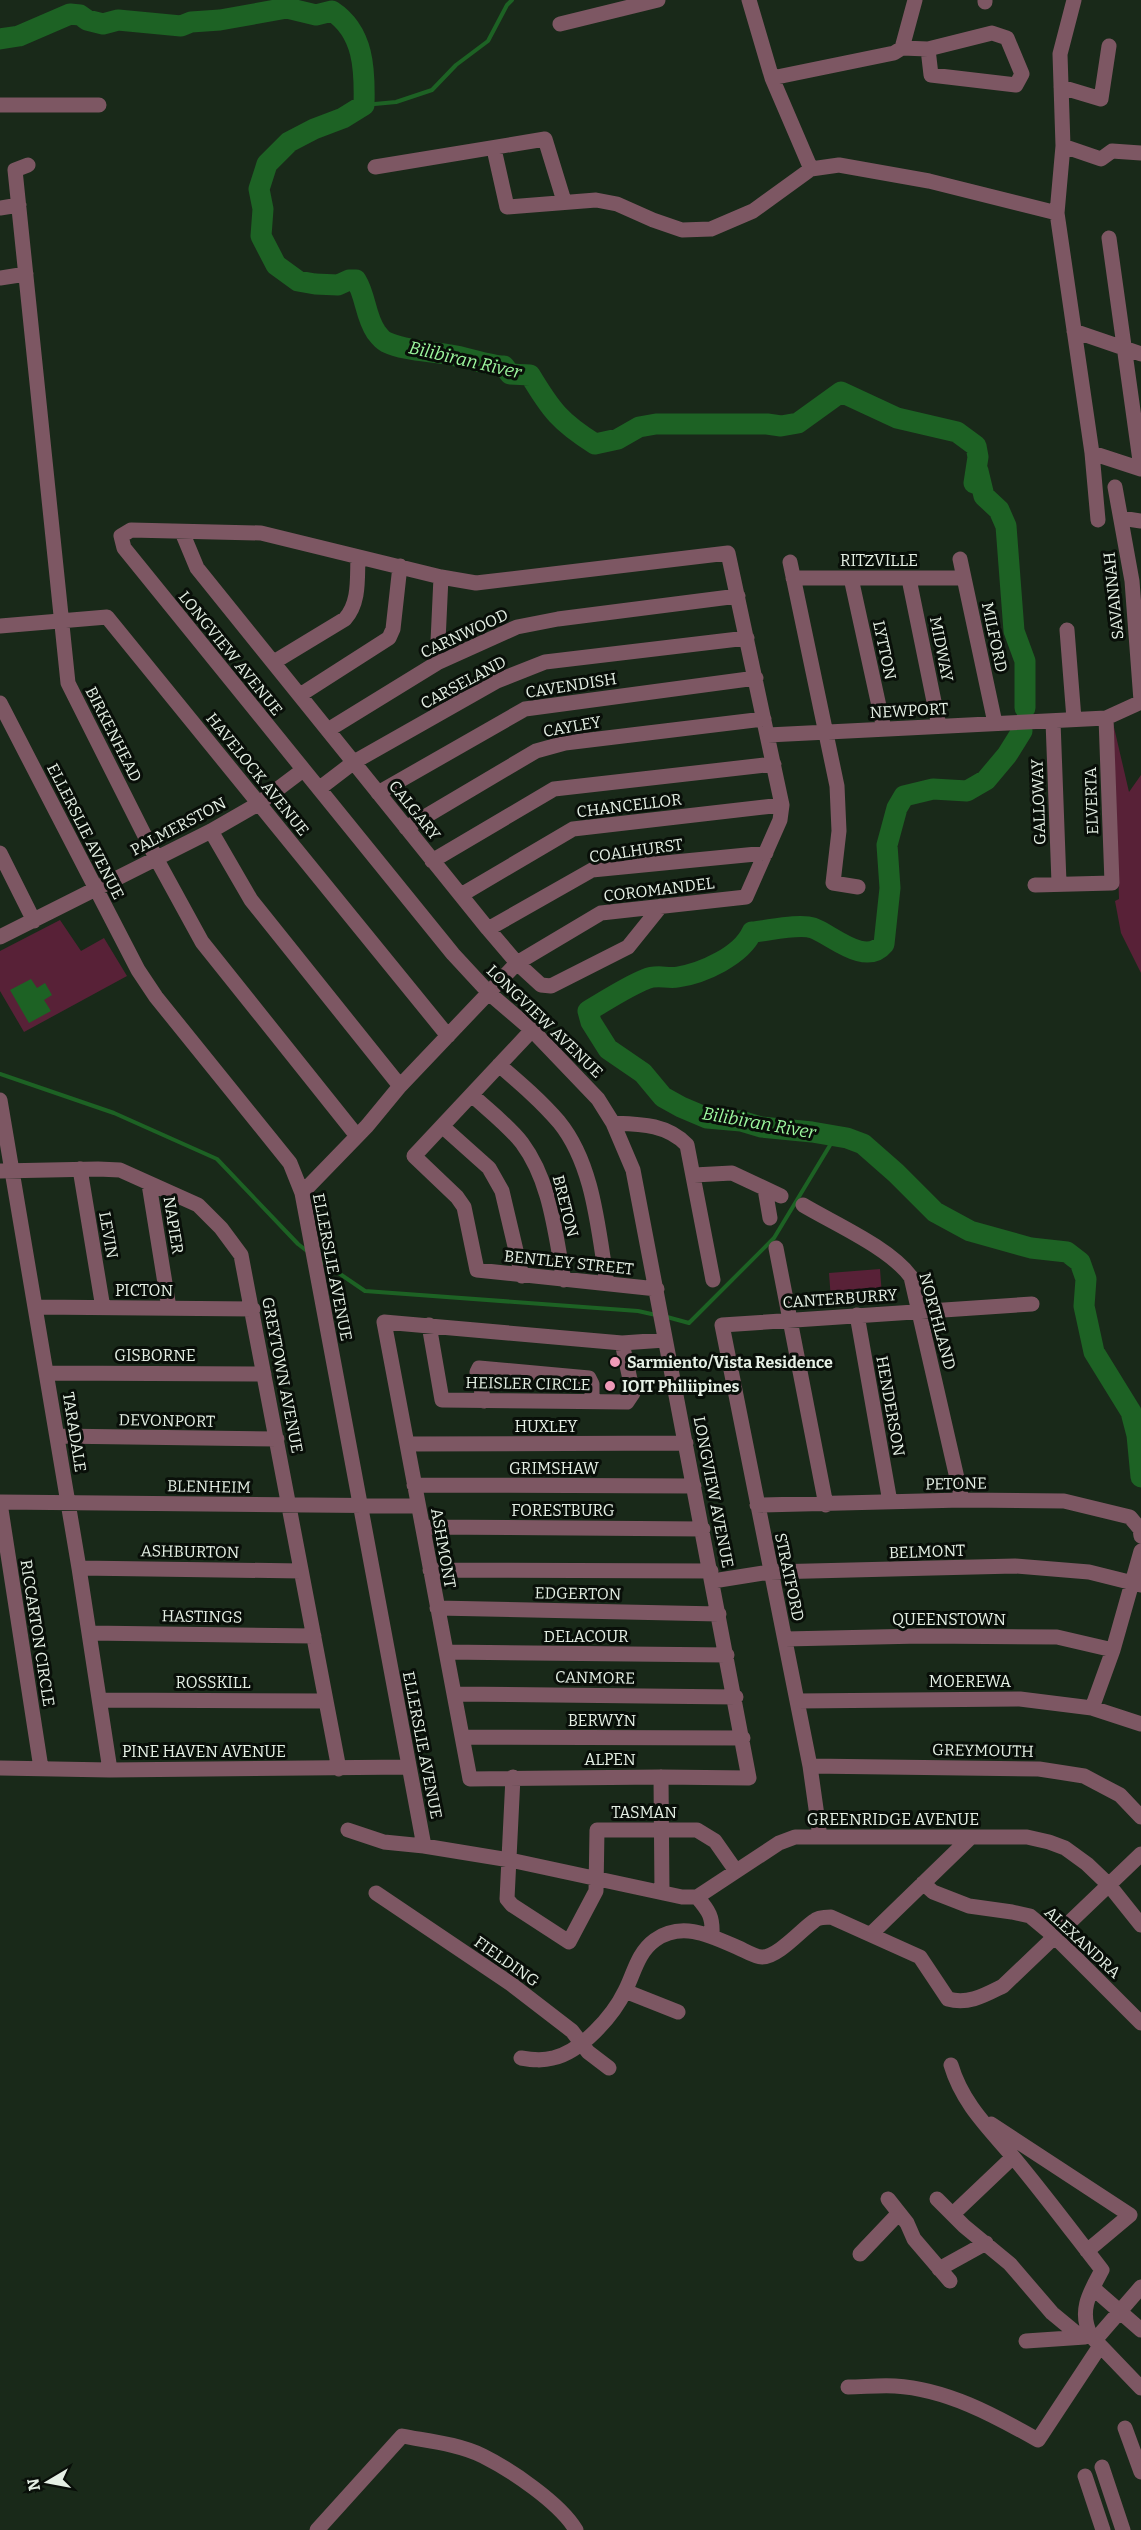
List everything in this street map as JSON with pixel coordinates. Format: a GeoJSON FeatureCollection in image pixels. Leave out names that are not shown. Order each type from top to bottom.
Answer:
{"type":"FeatureCollection","features":[{"type":"Feature","properties":{"kind":"street"},"geometry":{"type":"LineString","coordinates":[[560,24],[658,0]]}},
{"type":"Feature","properties":{"kind":"street"},"geometry":{"type":"LineString","coordinates":[[749,0],[772,78],[811,170]]}},
{"type":"Feature","properties":{"kind":"street"},"geometry":{"type":"LineString","coordinates":[[902,48],[915,0]]}},
{"type":"Feature","properties":{"kind":"street"},"geometry":{"type":"LineString","coordinates":[[1074,0],[1060,54],[1063,146],[1057,213],[1092,453],[1098,520]]}},
{"type":"Feature","properties":{"kind":"street"},"geometry":{"type":"LineString","coordinates":[[772,78],[894,53],[902,48],[928,49],[992,33],[1007,39],[1022,74],[1016,85],[931,75],[928,49]]}},
{"type":"Feature","properties":{"kind":"street"},"geometry":{"type":"LineString","coordinates":[[1061,87],[1101,99],[1109,46]]}},
{"type":"Feature","properties":{"kind":"street"},"geometry":{"type":"LineString","coordinates":[[0,105],[99,105]]}},
{"type":"Feature","properties":{"kind":"street"},"geometry":{"type":"LineString","coordinates":[[375,167],[545,139],[564,201]]}},
{"type":"Feature","properties":{"kind":"street"},"geometry":{"type":"LineString","coordinates":[[1063,146],[1101,159],[1112,151],[1141,153]]}},
{"type":"Feature","properties":{"kind":"street"},"geometry":{"type":"LineString","coordinates":[[494,149],[507,207],[596,200],[617,204],[682,230],[711,229],[753,211],[811,170],[839,165],[929,181],[1057,213]]}},
{"type":"Feature","properties":{"kind":"street","name":"BIRKENHEAD"},"geometry":{"type":"LineString","coordinates":[[28,165],[15,170],[68,683],[156,858],[202,942],[357,1136]]}},
{"type":"Feature","properties":{"kind":"street"},"geometry":{"type":"LineString","coordinates":[[0,208],[19,205]]}},
{"type":"Feature","properties":{"kind":"street"},"geometry":{"type":"LineString","coordinates":[[1092,453],[1141,468],[1109,238]]}},
{"type":"Feature","properties":{"kind":"street"},"geometry":{"type":"LineString","coordinates":[[0,278],[26,274]]}},
{"type":"Feature","properties":{"kind":"street"},"geometry":{"type":"LineString","coordinates":[[1074,332],[1141,354]]}},
{"type":"Feature","properties":{"kind":"street","name":"SAVANNAH"},"geometry":{"type":"LineString","coordinates":[[1115,487],[1139,633],[1141,702]]}},
{"type":"Feature","properties":{"kind":"street"},"geometry":{"type":"LineString","coordinates":[[1121,518],[1141,521]]}},
{"type":"Feature","properties":{"kind":"street","name":"LONGVIEW AVENUE"},"geometry":{"type":"LineString","coordinates":[[182,532],[131,530],[121,536],[123,548],[453,954],[490,994],[532,1030],[598,1099],[613,1123],[633,1170],[736,1697],[749,1778]]}},
{"type":"Feature","properties":{"kind":"street"},"geometry":{"type":"LineString","coordinates":[[182,532],[261,533],[441,577],[437,663]]}},
{"type":"Feature","properties":{"kind":"street","name":"CALGARY"},"geometry":{"type":"LineString","coordinates":[[182,532],[196,568],[488,929],[517,963],[541,985],[551,986],[628,947],[661,906]]}},
{"type":"Feature","properties":{"kind":"street","name":"COROMANDEL"},"geometry":{"type":"LineString","coordinates":[[302,1193],[517,963],[601,913],[746,897],[780,820],[782,805],[729,553],[476,583],[441,577]]}},
{"type":"Feature","properties":{"kind":"street"},"geometry":{"type":"LineString","coordinates":[[274,662],[345,619],[353,611],[356,601],[358,556]]}},
{"type":"Feature","properties":{"kind":"street","name":"MILFORD"},"geometry":{"type":"LineString","coordinates":[[960,559],[995,723]]}},
{"type":"Feature","properties":{"kind":"street"},"geometry":{"type":"LineString","coordinates":[[790,562],[837,786],[839,831],[833,883],[858,886]]}},
{"type":"Feature","properties":{"kind":"street"},"geometry":{"type":"LineString","coordinates":[[300,695],[389,638],[393,629],[400,566]]}},
{"type":"Feature","properties":{"kind":"street","name":"RITZVILLE"},"geometry":{"type":"LineString","coordinates":[[793,578],[964,578]]}},
{"type":"Feature","properties":{"kind":"street","name":"LYTTON"},"geometry":{"type":"LineString","coordinates":[[851,578],[884,729]]}},
{"type":"Feature","properties":{"kind":"street","name":"MIDWAY"},"geometry":{"type":"LineString","coordinates":[[909,579],[939,726]]}},
{"type":"Feature","properties":{"kind":"street","name":"CARNWOOD"},"geometry":{"type":"LineString","coordinates":[[328,730],[437,663],[517,627],[558,619],[738,596]]}},
{"type":"Feature","properties":{"kind":"street","name":"HAVELOCK AVENUE"},"geometry":{"type":"LineString","coordinates":[[0,626],[107,617],[448,1036]]}},
{"type":"Feature","properties":{"kind":"street"},"geometry":{"type":"LineString","coordinates":[[1067,630],[1074,719]]}},
{"type":"Feature","properties":{"kind":"street","name":"CARSELAND"},"geometry":{"type":"LineString","coordinates":[[320,788],[354,762],[497,681],[545,662],[747,638]]}},
{"type":"Feature","properties":{"kind":"street","name":"CAVENDISH"},"geometry":{"type":"LineString","coordinates":[[378,793],[525,709],[756,678]]}},
{"type":"Feature","properties":{"kind":"street"},"geometry":{"type":"LineString","coordinates":[[1106,718],[1141,702]]}},
{"type":"Feature","properties":{"kind":"street","name":"ELLERSLIE AVENUE"},"geometry":{"type":"LineString","coordinates":[[0,703],[138,970],[156,997],[290,1163],[302,1193],[424,1846]]}},
{"type":"Feature","properties":{"kind":"street","name":"NEWPORT"},"geometry":{"type":"LineString","coordinates":[[768,735],[1106,718]]}},
{"type":"Feature","properties":{"kind":"street","name":"ELVERTA"},"geometry":{"type":"LineString","coordinates":[[1059,883],[1112,883],[1106,718]]}},
{"type":"Feature","properties":{"kind":"street","name":"CAYLEY"},"geometry":{"type":"LineString","coordinates":[[406,828],[536,751],[565,743],[765,719]]}},
{"type":"Feature","properties":{"kind":"street","name":"GALLOWAY"},"geometry":{"type":"LineString","coordinates":[[1053,720],[1059,883]]}},
{"type":"Feature","properties":{"kind":"street"},"geometry":{"type":"LineString","coordinates":[[432,861],[554,789],[774,764]]}},
{"type":"Feature","properties":{"kind":"street","name":"PALMERSTON"},"geometry":{"type":"LineString","coordinates":[[0,937],[211,831],[258,804],[303,770]]}},
{"type":"Feature","properties":{"kind":"street","name":"CHANCELLOR"},"geometry":{"type":"LineString","coordinates":[[460,895],[573,829],[782,805]]}},
{"type":"Feature","properties":{"kind":"street"},"geometry":{"type":"LineString","coordinates":[[211,831],[251,900],[400,1086]]}},
{"type":"Feature","properties":{"kind":"street"},"geometry":{"type":"LineString","coordinates":[[0,853],[34,921]]}},
{"type":"Feature","properties":{"kind":"street","name":"COALHURST"},"geometry":{"type":"LineString","coordinates":[[488,929],[592,870],[766,853]]}},
{"type":"Feature","properties":{"kind":"street"},"geometry":{"type":"LineString","coordinates":[[1035,885],[1059,883]]}},
{"type":"Feature","properties":{"kind":"street"},"geometry":{"type":"LineString","coordinates":[[522,1276],[502,1191],[489,1168],[442,1126],[532,1030]]}},
{"type":"Feature","properties":{"kind":"street"},"geometry":{"type":"LineString","coordinates":[[499,1065],[536,1097],[573,1143],[583,1164],[588,1184],[607,1283]]}},
{"type":"Feature","properties":{"kind":"street","name":"BRETON"},"geometry":{"type":"LineString","coordinates":[[471,1095],[521,1142],[541,1175],[564,1280]]}},
{"type":"Feature","properties":{"kind":"street","name":"TARADALE"},"geometry":{"type":"LineString","coordinates":[[0,1100],[6,1170],[36,1307],[110,1770]]}},
{"type":"Feature","properties":{"kind":"street"},"geometry":{"type":"LineString","coordinates":[[613,1123],[654,1125],[681,1139],[687,1145],[713,1280]]}},
{"type":"Feature","properties":{"kind":"street","name":"BENTLEY STREET"},"geometry":{"type":"LineString","coordinates":[[442,1126],[414,1156],[457,1197],[464,1207],[477,1270],[657,1289]]}},
{"type":"Feature","properties":{"kind":"street","name":"LEVIN"},"geometry":{"type":"LineString","coordinates":[[80,1169],[103,1308]]}},
{"type":"Feature","properties":{"kind":"street","name":"GREYTOWN AVENUE"},"geometry":{"type":"LineString","coordinates":[[6,1170],[120,1170],[198,1205],[221,1228],[241,1255],[339,1769]]}},
{"type":"Feature","properties":{"kind":"street"},"geometry":{"type":"LineString","coordinates":[[694,1175],[732,1173],[781,1196]]}},
{"type":"Feature","properties":{"kind":"street","name":"NAPIER"},"geometry":{"type":"LineString","coordinates":[[149,1184],[169,1308]]}},
{"type":"Feature","properties":{"kind":"street"},"geometry":{"type":"LineString","coordinates":[[765,1189],[770,1218]]}},
{"type":"Feature","properties":{"kind":"street","name":"NORTHLAND"},"geometry":{"type":"LineString","coordinates":[[803,1205],[885,1252],[903,1266],[911,1277],[962,1500]]}},
{"type":"Feature","properties":{"kind":"street"},"geometry":{"type":"LineString","coordinates":[[776,1248],[826,1505]]}},
{"type":"Feature","properties":{"kind":"street","name":"CANTERBURRY"},"geometry":{"type":"LineString","coordinates":[[722,1325],[1032,1304]]}},
{"type":"Feature","properties":{"kind":"street","name":"PICTON"},"geometry":{"type":"LineString","coordinates":[[36,1307],[252,1309]]}},
{"type":"Feature","properties":{"kind":"street","name":"HENDERSON"},"geometry":{"type":"LineString","coordinates":[[857,1315],[890,1502]]}},
{"type":"Feature","properties":{"kind":"street","name":"ASHMONT"},"geometry":{"type":"LineString","coordinates":[[429,1325],[384,1322],[470,1779]]}},
{"type":"Feature","properties":{"kind":"street"},"geometry":{"type":"LineString","coordinates":[[429,1325],[622,1343],[665,1340]]}},
{"type":"Feature","properties":{"kind":"street","name":"HEISLER CIRCLE"},"geometry":{"type":"LineString","coordinates":[[429,1325],[442,1400],[627,1402],[633,1393],[622,1343]]}},
{"type":"Feature","properties":{"kind":"street","name":"STRATFORD"},"geometry":{"type":"LineString","coordinates":[[722,1325],[810,1766],[820,1837]]}},
{"type":"Feature","properties":{"kind":"street"},"geometry":{"type":"LineString","coordinates":[[484,1401],[477,1372],[479,1368],[589,1378],[592,1384],[592,1402]]}},
{"type":"Feature","properties":{"kind":"street","name":"GISBORNE"},"geometry":{"type":"LineString","coordinates":[[46,1373],[264,1374]]}},
{"type":"Feature","properties":{"kind":"street","name":"DEVONPORT"},"geometry":{"type":"LineString","coordinates":[[57,1436],[277,1440]]}},
{"type":"Feature","properties":{"kind":"street","name":"HUXLEY"},"geometry":{"type":"LineString","coordinates":[[407,1444],[686,1443]]}},
{"type":"Feature","properties":{"kind":"street","name":"GRIMSHAW"},"geometry":{"type":"LineString","coordinates":[[414,1485],[694,1486]]}},
{"type":"Feature","properties":{"kind":"street","name":"PETONE"},"geometry":{"type":"LineString","coordinates":[[757,1505],[962,1500],[1064,1501],[1130,1517],[1140,1529],[1141,1536]]}},
{"type":"Feature","properties":{"kind":"street","name":"BLENHEIM"},"geometry":{"type":"LineString","coordinates":[[0,1503],[418,1506]]}},
{"type":"Feature","properties":{"kind":"street","name":"RICCARTON CIRCLE"},"geometry":{"type":"LineString","coordinates":[[0,1503],[41,1768]]}},
{"type":"Feature","properties":{"kind":"street","name":"FORESTBURG"},"geometry":{"type":"LineString","coordinates":[[423,1527],[703,1529]]}},
{"type":"Feature","properties":{"kind":"street"},"geometry":{"type":"LineString","coordinates":[[1092,1708],[1137,1584],[1141,1551]]}},
{"type":"Feature","properties":{"kind":"street","name":"BELMONT"},"geometry":{"type":"LineString","coordinates":[[430,1569],[712,1576],[770,1572],[1015,1566],[1089,1572],[1137,1584]]}},
{"type":"Feature","properties":{"kind":"street","name":"ASHBURTON"},"geometry":{"type":"LineString","coordinates":[[79,1568],[301,1571]]}},
{"type":"Feature","properties":{"kind":"street","name":"EDGERTON"},"geometry":{"type":"LineString","coordinates":[[437,1608],[719,1614]]}},
{"type":"Feature","properties":{"kind":"street","name":"HASTINGS"},"geometry":{"type":"LineString","coordinates":[[89,1633],[314,1636]]}},
{"type":"Feature","properties":{"kind":"street","name":"QUEENSTOWN"},"geometry":{"type":"LineString","coordinates":[[785,1639],[921,1636],[1057,1637],[1113,1650]]}},
{"type":"Feature","properties":{"kind":"street","name":"DELACOUR"},"geometry":{"type":"LineString","coordinates":[[446,1652],[727,1654]]}},
{"type":"Feature","properties":{"kind":"street","name":"CANMORE"},"geometry":{"type":"LineString","coordinates":[[454,1694],[736,1697]]}},
{"type":"Feature","properties":{"kind":"street","name":"MOEREWA"},"geometry":{"type":"LineString","coordinates":[[797,1701],[1020,1699],[1092,1708],[1141,1724]]}},
{"type":"Feature","properties":{"kind":"street","name":"ROSSKILL"},"geometry":{"type":"LineString","coordinates":[[100,1700],[325,1701]]}},
{"type":"Feature","properties":{"kind":"street","name":"BERWYN"},"geometry":{"type":"LineString","coordinates":[[462,1737],[743,1738]]}},
{"type":"Feature","properties":{"kind":"street","name":"GREYMOUTH"},"geometry":{"type":"LineString","coordinates":[[810,1766],[1039,1769],[1084,1776],[1120,1795],[1141,1816]]}},
{"type":"Feature","properties":{"kind":"street","name":"PINE HAVEN AVENUE"},"geometry":{"type":"LineString","coordinates":[[0,1768],[110,1770],[409,1767]]}},
{"type":"Feature","properties":{"kind":"street"},"geometry":{"type":"LineString","coordinates":[[661,1777],[662,1893]]}},
{"type":"Feature","properties":{"kind":"street","name":"TASMAN"},"geometry":{"type":"LineString","coordinates":[[513,1778],[507,1899],[512,1905],[569,1942],[597,1892],[597,1830],[697,1830],[715,1841],[736,1871]]}},
{"type":"Feature","properties":{"kind":"street","name":"ALPEN"},"geometry":{"type":"LineString","coordinates":[[470,1779],[749,1778]]}},
{"type":"Feature","properties":{"kind":"street"},"geometry":{"type":"LineString","coordinates":[[348,1830],[384,1842],[510,1860],[682,1897],[697,1897],[710,1912],[713,1920],[712,1935]]}},
{"type":"Feature","properties":{"kind":"street","name":"GREENRIDGE AVENUE"},"geometry":{"type":"LineString","coordinates":[[697,1897],[779,1843],[795,1837],[1027,1837],[1065,1848],[1087,1864],[1109,1886],[1141,1926]]}},
{"type":"Feature","properties":{"kind":"street"},"geometry":{"type":"LineString","coordinates":[[871,1934],[971,1837]]}},
{"type":"Feature","properties":{"kind":"street"},"geometry":{"type":"LineString","coordinates":[[521,2058],[538,2061],[555,2058],[569,2052],[582,2042],[609,2017],[625,1991],[634,1967],[654,1941],[681,1931],[698,1931],[712,1935],[761,1957],[772,1955],[816,1919],[831,1917],[920,1957],[948,1999],[957,2002],[980,1998],[1003,1986],[1141,1854]]}},
{"type":"Feature","properties":{"kind":"street","name":"ALEXANDRA"},"geometry":{"type":"LineString","coordinates":[[923,1883],[933,1892],[969,1906],[1030,1916],[1054,1936],[1141,2023]]}},
{"type":"Feature","properties":{"kind":"street","name":"FIELDING"},"geometry":{"type":"LineString","coordinates":[[376,1893],[511,1984],[573,2031],[588,2052],[609,2068]]}},
{"type":"Feature","properties":{"kind":"street"},"geometry":{"type":"LineString","coordinates":[[625,1991],[678,2012]]}},
{"type":"Feature","properties":{"kind":"street"},"geometry":{"type":"LineString","coordinates":[[951,2065],[957,2085],[976,2114],[1102,2270],[1086,2301],[1084,2314],[1086,2327],[1092,2340]]}},
{"type":"Feature","properties":{"kind":"street"},"geometry":{"type":"LineString","coordinates":[[976,2114],[1130,2215],[1087,2251]]}},
{"type":"Feature","properties":{"kind":"street"},"geometry":{"type":"LineString","coordinates":[[953,2214],[1013,2157]]}},
{"type":"Feature","properties":{"kind":"street"},"geometry":{"type":"LineString","coordinates":[[888,2199],[907,2223],[914,2239],[950,2281]]}},
{"type":"Feature","properties":{"kind":"street"},"geometry":{"type":"LineString","coordinates":[[937,2199],[1010,2264],[1052,2313],[1092,2340],[1141,2388]]}},
{"type":"Feature","properties":{"kind":"street"},"geometry":{"type":"LineString","coordinates":[[860,2254],[899,2213]]}},
{"type":"Feature","properties":{"kind":"street"},"geometry":{"type":"LineString","coordinates":[[939,2269],[986,2243]]}},
{"type":"Feature","properties":{"kind":"street"},"geometry":{"type":"LineString","coordinates":[[848,2387],[895,2386],[956,2399],[1038,2440],[1092,2340],[1141,2287]]}},
{"type":"Feature","properties":{"kind":"street"},"geometry":{"type":"LineString","coordinates":[[1093,2288],[1141,2330]]}},
{"type":"Feature","properties":{"kind":"street"},"geometry":{"type":"LineString","coordinates":[[1026,2341],[1092,2340]]}},
{"type":"Feature","properties":{"kind":"street"},"geometry":{"type":"LineString","coordinates":[[1125,2428],[1141,2472]]}},
{"type":"Feature","properties":{"kind":"street"},"geometry":{"type":"LineString","coordinates":[[317,2530],[402,2436],[481,2455],[539,2491],[576,2530]]}},
{"type":"Feature","properties":{"kind":"street"},"geometry":{"type":"LineString","coordinates":[[1102,2467],[1123,2530]]}},
{"type":"Feature","properties":{"kind":"street"},"geometry":{"type":"LineString","coordinates":[[1085,2475],[1103,2530]]}},
{"type":"Feature","properties":{"kind":"shaded area"},"geometry":{"type":"Polygon","coordinates":[[[1113,723],[1129,792],[1141,775],[1141,973],[1121,933],[1115,901],[1119,899],[1113,723]]]}},
{"type":"Feature","properties":{"kind":"shaded area"},"geometry":{"type":"Polygon","coordinates":[[[60,920],[81,951],[104,938],[127,976],[24,1032],[0,991],[0,951],[60,920]]]}},
{"type":"Feature","properties":{"kind":"shaded area"},"geometry":{"type":"Polygon","coordinates":[[[31,979],[37,988],[45,983],[52,995],[44,1000],[51,1011],[29,1023],[10,990],[31,979]]]}},
{"type":"Feature","properties":{"kind":"shaded area"},"geometry":{"type":"Polygon","coordinates":[[[880,1269],[882,1296],[831,1300],[829,1273],[880,1269]]]}},
{"type":"Feature","properties":{"kind":"waterway"},"geometry":{"type":"LineString","coordinates":[[364,105],[396,102],[432,90],[456,65],[488,41],[512,0]]}},
{"type":"Feature","properties":{"kind":"waterway","name":"Bilibiran River"},"geometry":{"type":"LineString","coordinates":[[0,39],[19,36],[70,14],[80,15],[87,20],[103,24],[118,20],[181,26],[191,22],[220,20],[287,8],[316,15],[332,11],[343,20],[356,41],[363,65],[364,105],[343,118],[289,142],[267,164],[259,189],[263,209],[261,236],[276,265],[298,281],[338,285],[349,280],[356,280],[372,326],[379,336],[393,345],[504,366],[510,374],[530,375],[557,414],[573,429],[595,444],[618,439],[639,427],[656,424],[781,426],[798,423],[841,392],[897,418],[957,432],[976,446],[978,457],[974,483],[978,471]]}},
{"type":"Feature","properties":{"kind":"waterway","name":"Bilibiran River"},"geometry":{"type":"LineString","coordinates":[[978,471],[984,496],[999,510],[1006,526],[1014,631],[1025,661],[1025,708]]}},
{"type":"Feature","properties":{"kind":"waterway","name":"Bilibiran River"},"geometry":{"type":"LineString","coordinates":[[1022,731],[1007,755],[986,780],[967,791],[933,789],[904,796],[897,808],[887,845],[890,888],[884,944],[876,950],[858,951],[820,931],[807,927],[752,932],[739,949],[710,967],[678,977],[646,979],[588,1011],[591,1022],[608,1049],[643,1073],[663,1097],[681,1107],[707,1118],[812,1132],[847,1138],[863,1144],[935,1212],[970,1231],[1031,1248],[1067,1252],[1080,1262],[1086,1279],[1084,1306],[1094,1352],[1131,1412],[1137,1435],[1141,1477]]}},
{"type":"Feature","properties":{"kind":"waterway"},"geometry":{"type":"LineString","coordinates":[[0,1074],[114,1113],[217,1159],[307,1251]]}},
{"type":"Feature","properties":{"kind":"waterway"},"geometry":{"type":"LineString","coordinates":[[667,1317],[689,1323],[774,1238],[835,1137]]}},
{"type":"Feature","properties":{"kind":"waterway"},"geometry":{"type":"LineString","coordinates":[[318,1259],[365,1291],[638,1311],[656,1315]]}},
{"type":"Feature","properties":{"kind":"place","name":"Sarmiento/Vista Residence"},"geometry":{"type":"Point","coordinates":[615,1362]}},
{"type":"Feature","properties":{"kind":"place","name":"IOIT Philiipines"},"geometry":{"type":"Point","coordinates":[610,1386]}}]}
